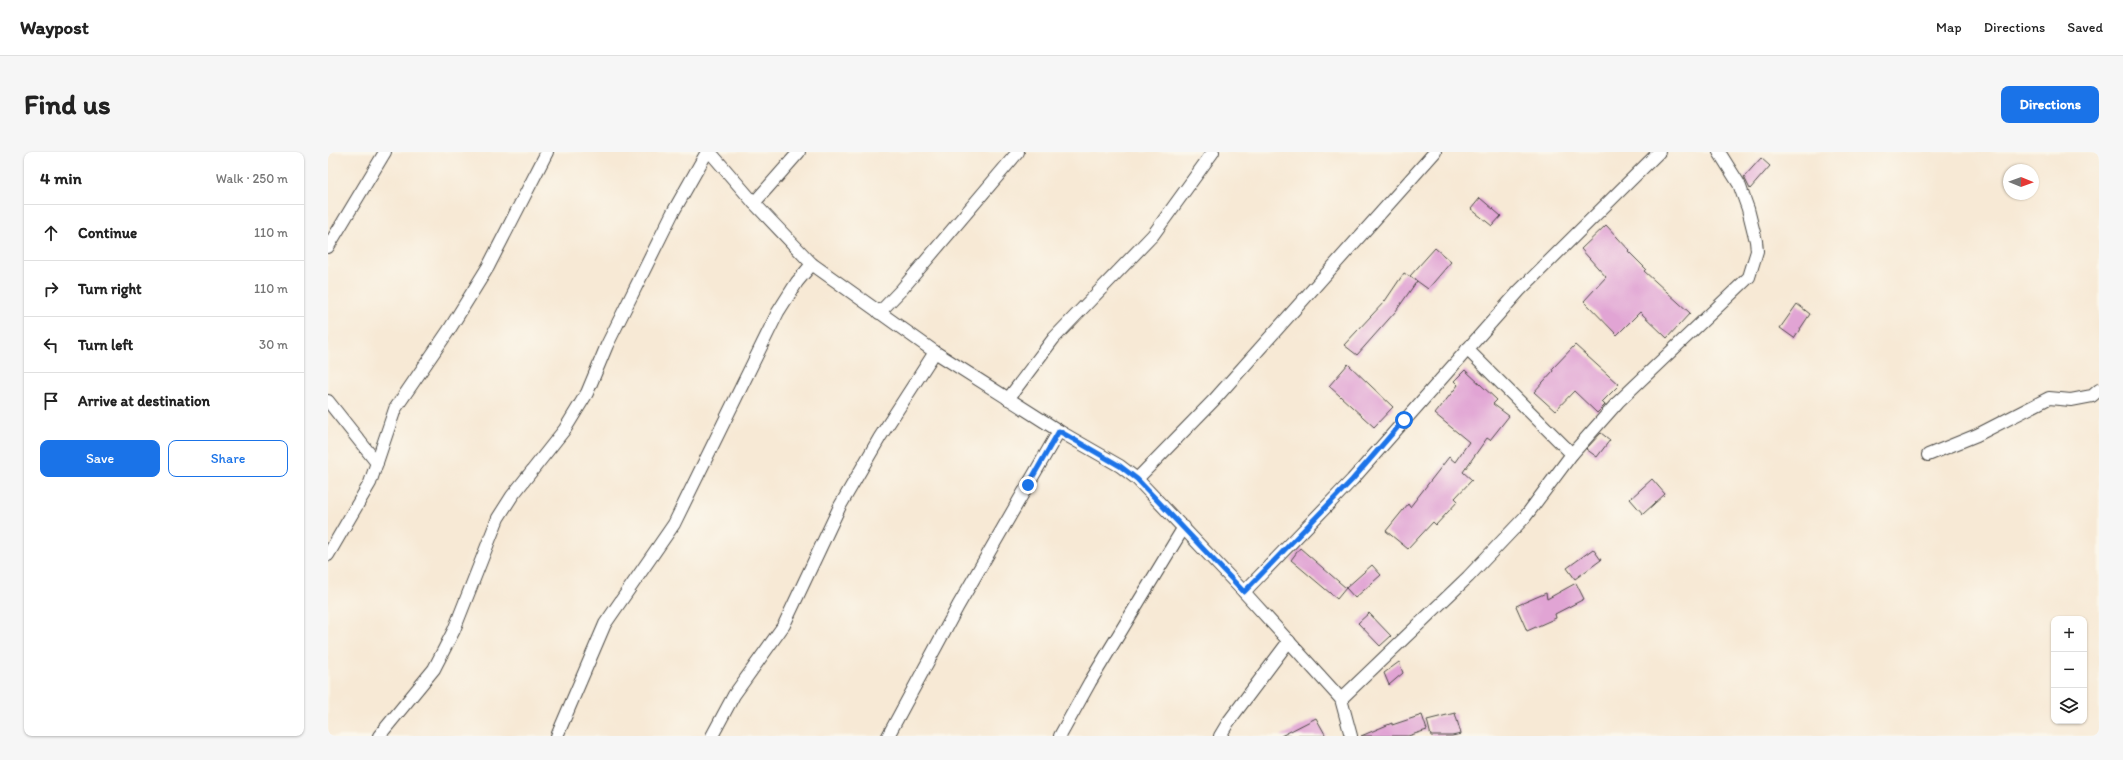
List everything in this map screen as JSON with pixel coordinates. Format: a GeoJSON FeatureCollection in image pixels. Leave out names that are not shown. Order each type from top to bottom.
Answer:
{"type":"FeatureCollection","features":[{"type":"Feature","properties":{"kind":"street"},"geometry":{"type":"LineString","coordinates":[[328,248],[385,152]]}},
{"type":"Feature","properties":{"kind":"street"},"geometry":{"type":"LineString","coordinates":[[328,555],[370,483],[395,410],[449,330],[488,267],[547,152]]}},
{"type":"Feature","properties":{"kind":"street"},"geometry":{"type":"LineString","coordinates":[[379,736],[434,669],[454,630],[498,518],[512,496],[565,429],[587,393],[607,345],[672,214],[707,152]]}},
{"type":"Feature","properties":{"kind":"street"},"geometry":{"type":"LineString","coordinates":[[710,152],[754,203],[812,264],[935,352],[1059,431],[1120,466],[1137,479],[1184,527],[1341,699],[1351,736]]}},
{"type":"Feature","properties":{"kind":"street"},"geometry":{"type":"LineString","coordinates":[[754,203],[799,152]]}},
{"type":"Feature","properties":{"kind":"street"},"geometry":{"type":"LineString","coordinates":[[879,313],[902,289],[1018,152]]}},
{"type":"Feature","properties":{"kind":"street"},"geometry":{"type":"LineString","coordinates":[[1008,399],[1054,338],[1153,235],[1213,152]]}},
{"type":"Feature","properties":{"kind":"street"},"geometry":{"type":"LineString","coordinates":[[1137,479],[1214,400],[1435,152]]}},
{"type":"Feature","properties":{"kind":"street"},"geometry":{"type":"LineString","coordinates":[[1244,592],[1352,480],[1519,291],[1659,152]]}},
{"type":"Feature","properties":{"kind":"street"},"geometry":{"type":"LineString","coordinates":[[1341,699],[1468,577],[1525,517],[1572,454],[1618,402],[1749,276],[1757,251],[1756,241],[1748,208],[1739,184],[1719,152]]}},
{"type":"Feature","properties":{"kind":"street"},"geometry":{"type":"LineString","coordinates":[[557,736],[605,624],[674,524],[778,312],[797,282],[812,264]]}},
{"type":"Feature","properties":{"kind":"street"},"geometry":{"type":"LineString","coordinates":[[1467,349],[1572,454]]}},
{"type":"Feature","properties":{"kind":"street"},"geometry":{"type":"LineString","coordinates":[[712,736],[734,695],[784,625],[840,506],[880,437],[935,352]]}},
{"type":"Feature","properties":{"kind":"street"},"geometry":{"type":"LineString","coordinates":[[1928,455],[1977,435],[2048,398],[2071,400],[2092,396],[2099,390]]}},
{"type":"Feature","properties":{"kind":"street"},"geometry":{"type":"LineString","coordinates":[[328,401],[377,463]]}},
{"type":"Feature","properties":{"kind":"street"},"geometry":{"type":"LineString","coordinates":[[888,736],[958,606],[1059,431]]}},
{"type":"Feature","properties":{"kind":"street"},"geometry":{"type":"LineString","coordinates":[[1060,736],[1090,682],[1184,527]]}},
{"type":"Feature","properties":{"kind":"street"},"geometry":{"type":"LineString","coordinates":[[1220,736],[1229,721],[1289,641]]}},
{"type":"Feature","properties":{"kind":"building"},"geometry":{"type":"Polygon","coordinates":[[[1761,158],[1770,166],[1750,189],[1744,177],[1761,158]]]}},
{"type":"Feature","properties":{"kind":"building"},"geometry":{"type":"Polygon","coordinates":[[[1480,198],[1501,216],[1492,226],[1471,209],[1480,198]]]}},
{"type":"Feature","properties":{"kind":"building"},"geometry":{"type":"Polygon","coordinates":[[[1606,225],[1629,250],[1628,251],[1646,269],[1644,271],[1690,313],[1667,338],[1640,312],[1617,335],[1584,301],[1606,277],[1581,249],[1606,225]]]}},
{"type":"Feature","properties":{"kind":"building"},"geometry":{"type":"Polygon","coordinates":[[[1435,248],[1451,262],[1428,289],[1410,276],[1435,248]]]}},
{"type":"Feature","properties":{"kind":"building"},"geometry":{"type":"Polygon","coordinates":[[[1404,273],[1417,281],[1396,311],[1357,355],[1344,345],[1385,301],[1404,273]]]}},
{"type":"Feature","properties":{"kind":"building"},"geometry":{"type":"Polygon","coordinates":[[[1797,304],[1810,314],[1794,338],[1780,328],[1797,304]]]}},
{"type":"Feature","properties":{"kind":"building"},"geometry":{"type":"Polygon","coordinates":[[[1575,345],[1619,385],[1602,402],[1605,405],[1597,413],[1574,391],[1555,411],[1534,392],[1553,371],[1552,369],[1575,345]]]}},
{"type":"Feature","properties":{"kind":"building"},"geometry":{"type":"Polygon","coordinates":[[[1348,364],[1393,407],[1374,427],[1329,386],[1348,364]]]}},
{"type":"Feature","properties":{"kind":"building"},"geometry":{"type":"Polygon","coordinates":[[[1465,370],[1497,400],[1493,404],[1509,416],[1490,440],[1487,438],[1463,472],[1472,480],[1455,498],[1458,501],[1436,525],[1433,522],[1408,549],[1386,531],[1408,504],[1410,507],[1449,457],[1455,462],[1469,442],[1435,414],[1458,385],[1454,381],[1465,370]]]}},
{"type":"Feature","properties":{"kind":"building"},"geometry":{"type":"Polygon","coordinates":[[[1601,433],[1610,440],[1597,457],[1586,449],[1601,433]]]}},
{"type":"Feature","properties":{"kind":"building"},"geometry":{"type":"Polygon","coordinates":[[[1652,479],[1665,494],[1643,514],[1630,499],[1652,479]]]}},
{"type":"Feature","properties":{"kind":"building"},"geometry":{"type":"Polygon","coordinates":[[[1300,548],[1346,588],[1337,599],[1291,560],[1300,548]]]}},
{"type":"Feature","properties":{"kind":"building"},"geometry":{"type":"Polygon","coordinates":[[[1593,549],[1601,560],[1575,579],[1567,568],[1593,549]]]}},
{"type":"Feature","properties":{"kind":"building"},"geometry":{"type":"Polygon","coordinates":[[[1372,565],[1381,575],[1355,598],[1346,588],[1372,565]]]}},
{"type":"Feature","properties":{"kind":"building"},"geometry":{"type":"Polygon","coordinates":[[[1576,583],[1584,599],[1555,614],[1556,618],[1527,631],[1516,606],[1546,593],[1547,599],[1576,583]]]}},
{"type":"Feature","properties":{"kind":"building"},"geometry":{"type":"Polygon","coordinates":[[[1369,613],[1391,636],[1380,646],[1358,623],[1369,613]]]}},
{"type":"Feature","properties":{"kind":"building"},"geometry":{"type":"Polygon","coordinates":[[[1399,662],[1403,673],[1389,685],[1384,673],[1399,662]]]}},
{"type":"Feature","properties":{"kind":"building"},"geometry":{"type":"Polygon","coordinates":[[[1455,713],[1461,734],[1452,736],[1431,736],[1427,720],[1455,713]]]}},
{"type":"Feature","properties":{"kind":"building"},"geometry":{"type":"Polygon","coordinates":[[[1422,715],[1427,730],[1408,736],[1361,736],[1392,723],[1392,725],[1422,715]]]}},
{"type":"Feature","properties":{"kind":"building"},"geometry":{"type":"Polygon","coordinates":[[[1316,718],[1326,736],[1281,736],[1316,718]]]}},
{"type":"Feature","properties":{"kind":"route"},"geometry":{"type":"LineString","coordinates":[[1028,485],[1059,431],[1120,466],[1137,479],[1244,592],[1352,480],[1404,420]]}}]}
